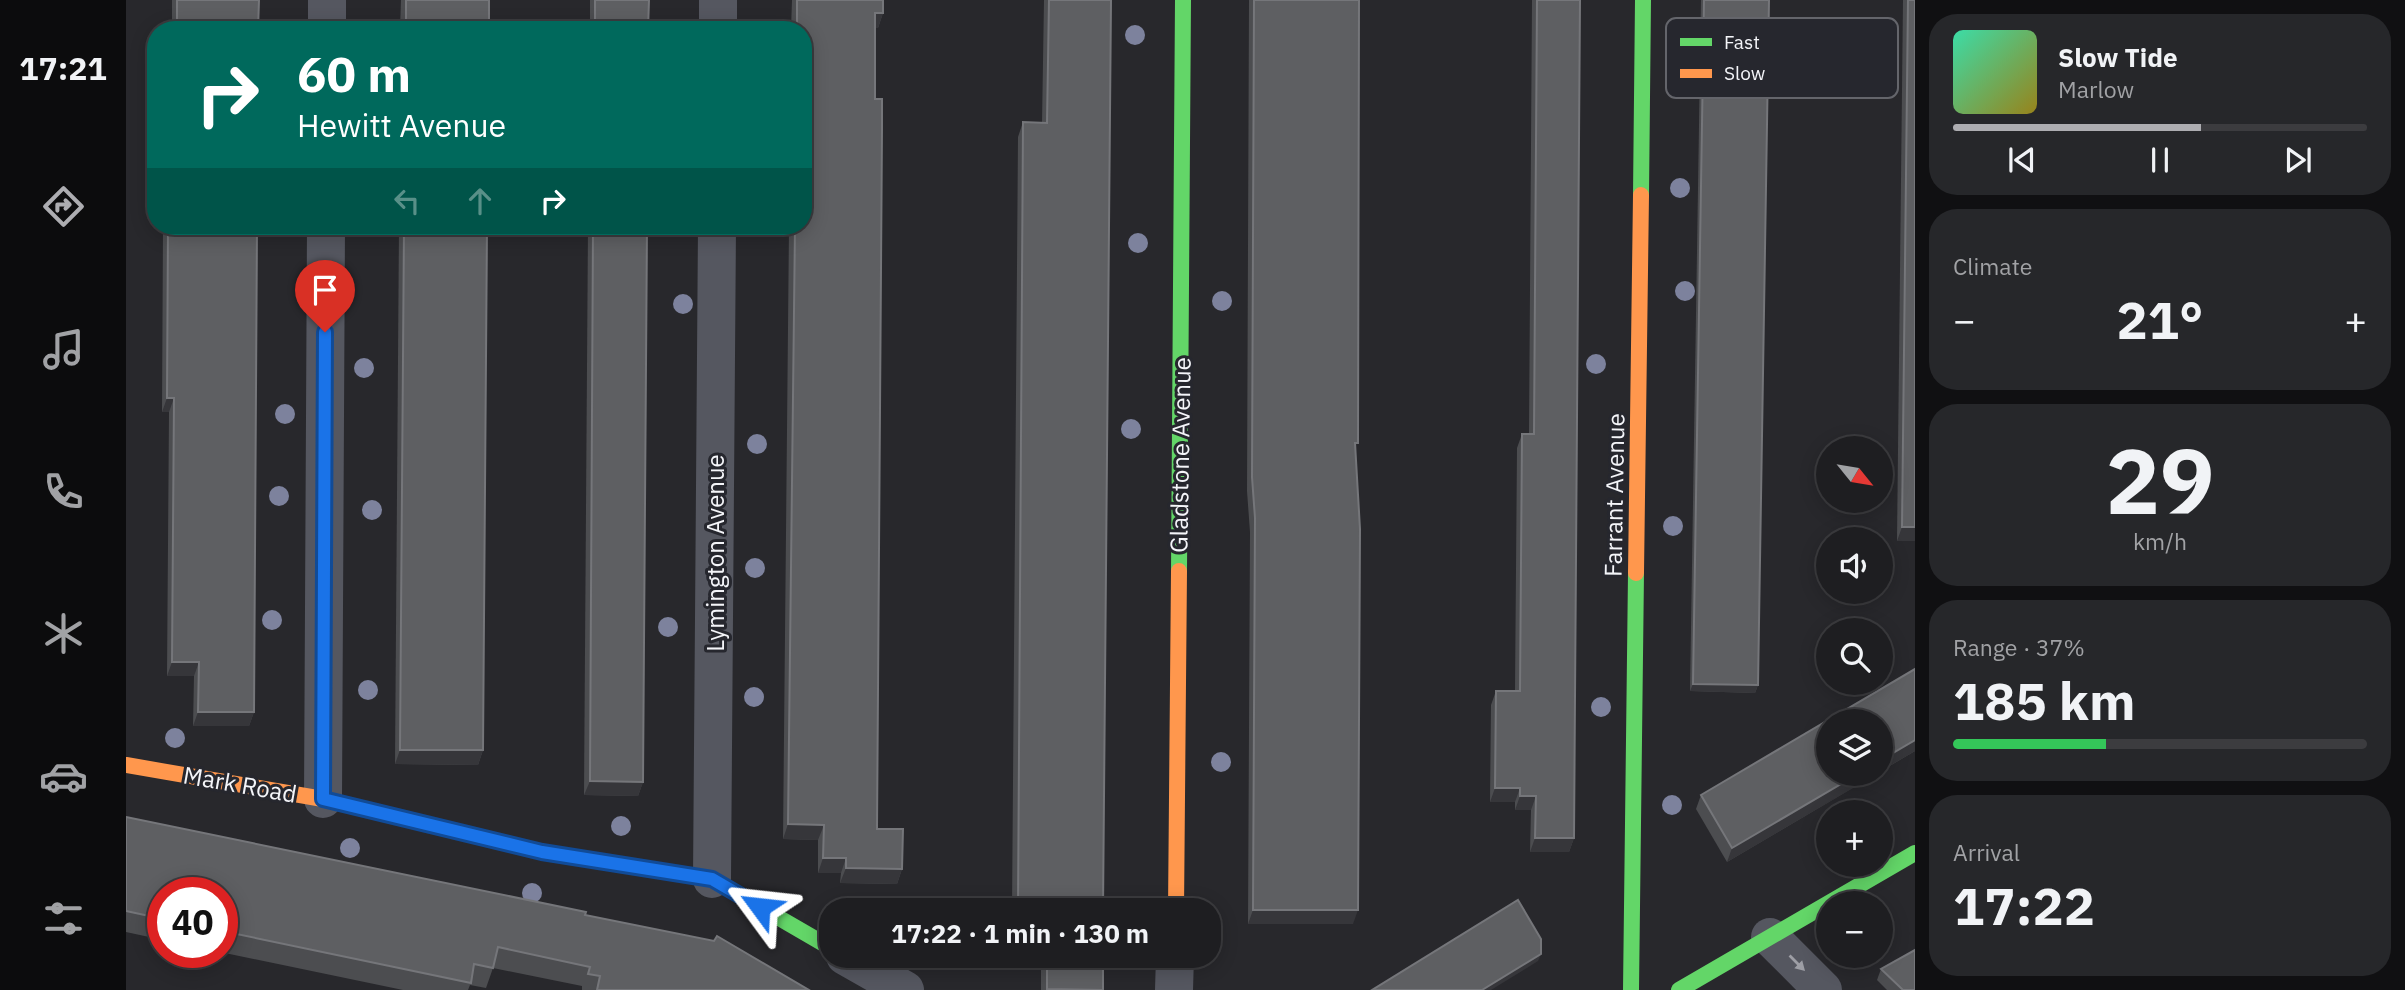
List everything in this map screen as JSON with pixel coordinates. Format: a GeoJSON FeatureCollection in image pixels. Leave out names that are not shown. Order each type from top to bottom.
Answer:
{"type":"FeatureCollection","features":[{"type":"Feature","properties":{"kind":"street"},"geometry":{"type":"LineString","coordinates":[[327,0],[327,21]]}},
{"type":"Feature","properties":{"kind":"street"},"geometry":{"type":"LineString","coordinates":[[718,0],[718,21]]}},
{"type":"Feature","properties":{"kind":"street","name":"Gladstone Avenue"},"geometry":{"type":"LineString","coordinates":[[1176,898],[1184,0]]}},
{"type":"Feature","properties":{"kind":"street","name":"Farrant Avenue"},"geometry":{"type":"LineString","coordinates":[[1632,990],[1643,0]]}},
{"type":"Feature","properties":{"kind":"street"},"geometry":{"type":"LineString","coordinates":[[323,799],[326,235]]}},
{"type":"Feature","properties":{"kind":"street","name":"Lymington Avenue"},"geometry":{"type":"LineString","coordinates":[[712,879],[717,235]]}},
{"type":"Feature","properties":{"kind":"street","name":"Mark Road"},"geometry":{"type":"LineString","coordinates":[[126,765],[323,799],[542,852],[712,879],[819,941]]}},
{"type":"Feature","properties":{"kind":"street"},"geometry":{"type":"LineString","coordinates":[[1679,990],[1915,853]]}},
{"type":"Feature","properties":{"kind":"street"},"geometry":{"type":"LineString","coordinates":[[1770,937],[1824,990]]}},
{"type":"Feature","properties":{"kind":"street"},"geometry":{"type":"LineString","coordinates":[[866,968],[905,990]]}},
{"type":"Feature","properties":{"kind":"street"},"geometry":{"type":"LineString","coordinates":[[1174,990],[1175,968]]}},
{"type":"Feature","properties":{"kind":"building"},"geometry":{"type":"Polygon","coordinates":[[[177,0],[259,0],[258,21],[177,21],[177,0]]]}},
{"type":"Feature","properties":{"kind":"building"},"geometry":{"type":"Polygon","coordinates":[[[406,0],[489,0],[489,21],[406,21],[406,0]]]}},
{"type":"Feature","properties":{"kind":"building"},"geometry":{"type":"Polygon","coordinates":[[[595,0],[649,0],[648,21],[595,21],[595,0]]]}},
{"type":"Feature","properties":{"kind":"building"},"geometry":{"type":"Polygon","coordinates":[[[797,0],[883,0],[883,13],[875,13],[875,99],[882,99],[877,829],[903,829],[902,869],[846,868],[846,858],[823,858],[824,825],[788,824],[795,235],[812,235],[812,21],[797,21],[797,0]]]}},
{"type":"Feature","properties":{"kind":"building"},"geometry":{"type":"Polygon","coordinates":[[[1049,0],[1111,0],[1103,898],[1018,898],[1023,122],[1047,123],[1049,0]]]}},
{"type":"Feature","properties":{"kind":"building"},"geometry":{"type":"Polygon","coordinates":[[[1254,0],[1359,0],[1358,443],[1355,443],[1360,529],[1358,910],[1253,910],[1254,0]]]}},
{"type":"Feature","properties":{"kind":"building"},"geometry":{"type":"Polygon","coordinates":[[[1537,0],[1580,0],[1574,838],[1535,838],[1536,796],[1520,796],[1520,788],[1495,788],[1496,691],[1520,691],[1522,434],[1534,434],[1537,0]]]}},
{"type":"Feature","properties":{"kind":"building"},"geometry":{"type":"Polygon","coordinates":[[[1704,0],[1769,0],[1769,18],[1704,18],[1704,0]]]}},
{"type":"Feature","properties":{"kind":"building"},"geometry":{"type":"Polygon","coordinates":[[[1908,0],[1915,0],[1915,527],[1902,527],[1908,0]]]}},
{"type":"Feature","properties":{"kind":"building"},"geometry":{"type":"Polygon","coordinates":[[[1702,98],[1767,98],[1758,685],[1693,684],[1702,98]]]}},
{"type":"Feature","properties":{"kind":"building"},"geometry":{"type":"Polygon","coordinates":[[[168,235],[257,235],[254,712],[198,712],[199,662],[172,662],[174,398],[167,398],[168,235]]]}},
{"type":"Feature","properties":{"kind":"building"},"geometry":{"type":"Polygon","coordinates":[[[404,235],[487,235],[483,750],[400,750],[404,235]]]}},
{"type":"Feature","properties":{"kind":"building"},"geometry":{"type":"Polygon","coordinates":[[[593,235],[647,235],[643,782],[590,781],[593,235]]]}},
{"type":"Feature","properties":{"kind":"building"},"geometry":{"type":"Polygon","coordinates":[[[1915,669],[1915,740],[1893,753],[1893,709],[1847,709],[1871,695],[1893,695],[1893,682],[1915,669]]]}},
{"type":"Feature","properties":{"kind":"building"},"geometry":{"type":"Polygon","coordinates":[[[1816,727],[1816,786],[1838,786],[1732,848],[1701,795],[1816,727]]]}},
{"type":"Feature","properties":{"kind":"building"},"geometry":{"type":"Polygon","coordinates":[[[126,817],[714,941],[717,936],[809,990],[597,990],[600,976],[588,974],[590,967],[498,947],[493,968],[474,964],[471,983],[238,934],[238,877],[147,877],[147,916],[126,911],[126,817]]]}},
{"type":"Feature","properties":{"kind":"building"},"geometry":{"type":"Polygon","coordinates":[[[1518,900],[1541,939],[1541,954],[1482,990],[1372,990],[1518,900]]]}},
{"type":"Feature","properties":{"kind":"building"},"geometry":{"type":"Polygon","coordinates":[[[1915,950],[1915,990],[1903,990],[1881,969],[1893,968],[1893,962],[1915,950]]]}},
{"type":"Feature","properties":{"kind":"building"},"geometry":{"type":"Polygon","coordinates":[[[1047,968],[1103,968],[1103,990],[1047,989],[1047,968]]]}},
{"type":"Feature","properties":{"kind":"traffic: fast"},"geometry":{"type":"LineString","coordinates":[[1179,571],[1183,0]]}},
{"type":"Feature","properties":{"kind":"traffic: fast"},"geometry":{"type":"LineString","coordinates":[[1641,195],[1643,0]]}},
{"type":"Feature","properties":{"kind":"traffic: fast"},"geometry":{"type":"LineString","coordinates":[[1631,990],[1636,573]]}},
{"type":"Feature","properties":{"kind":"traffic: fast"},"geometry":{"type":"LineString","coordinates":[[1679,990],[1915,853]]}},
{"type":"Feature","properties":{"kind":"traffic: fast"},"geometry":{"type":"LineString","coordinates":[[705,878],[712,879],[819,941]]}},
{"type":"Feature","properties":{"kind":"traffic: slow"},"geometry":{"type":"LineString","coordinates":[[1636,573],[1641,195]]}},
{"type":"Feature","properties":{"kind":"traffic: slow"},"geometry":{"type":"LineString","coordinates":[[1176,898],[1179,571]]}},
{"type":"Feature","properties":{"kind":"traffic: slow"},"geometry":{"type":"LineString","coordinates":[[126,765],[323,799],[542,852],[705,878]]}},
{"type":"Feature","properties":{"kind":"route"},"geometry":{"type":"LineString","coordinates":[[325,332],[323,799],[542,852],[712,879],[760,907]]}}]}
